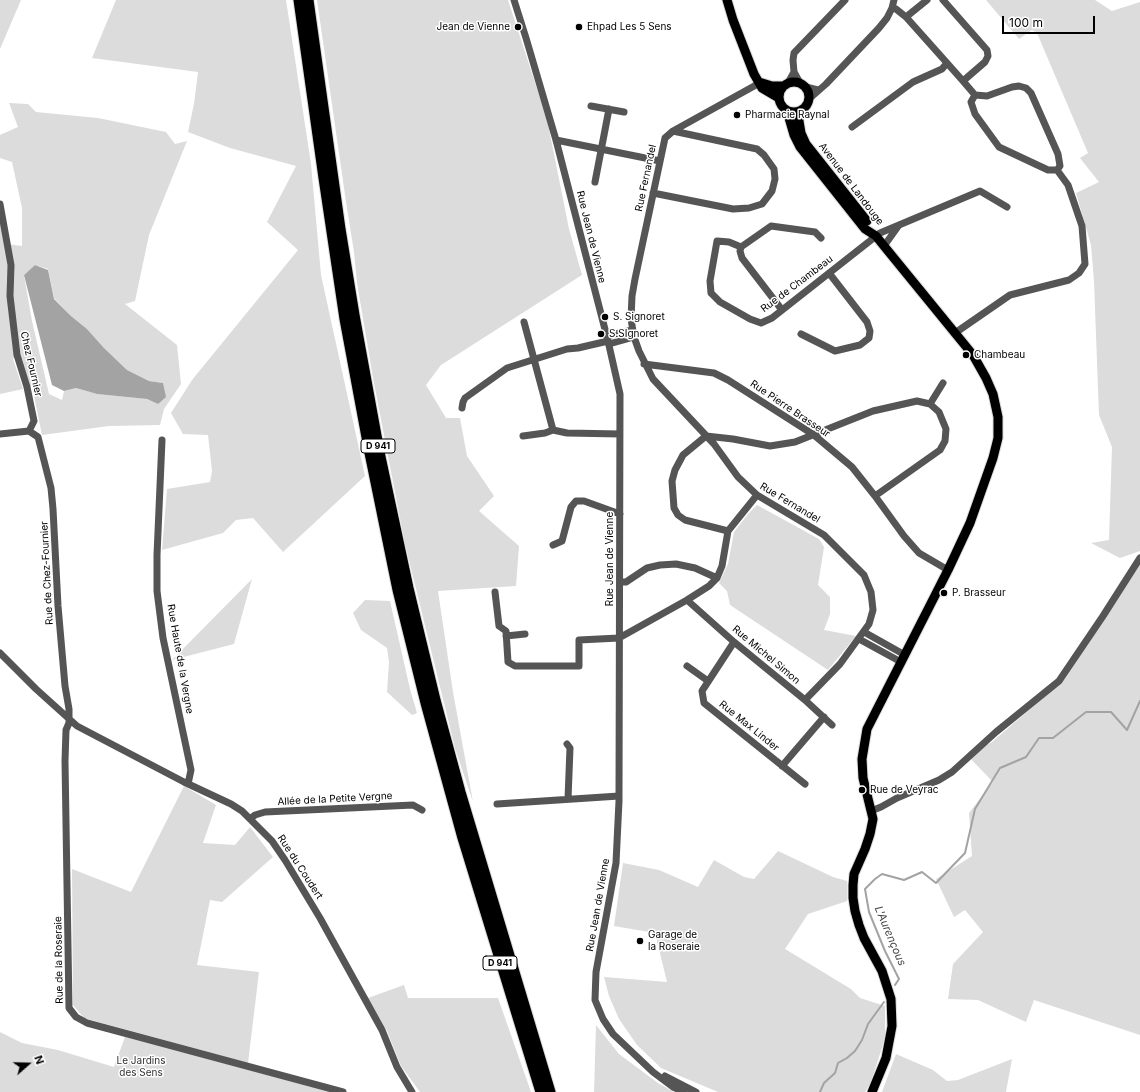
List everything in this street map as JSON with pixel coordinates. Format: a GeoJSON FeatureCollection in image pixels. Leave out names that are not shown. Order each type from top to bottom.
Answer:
{"type":"FeatureCollection","features":[{"type":"Feature","properties":{"kind":"highway","name":"D 941"},"geometry":{"type":"LineString","coordinates":[[299,0],[345,319],[368,448],[398,590],[426,703],[461,830],[540,1092]]}},
{"type":"Feature","properties":{"kind":"highway","name":"D 941"},"geometry":{"type":"LineString","coordinates":[[308,0],[340,229],[354,315],[378,444],[407,580],[435,700],[460,792],[550,1092]]}},
{"type":"Feature","properties":{"kind":"main road"},"geometry":{"type":"LineString","coordinates":[[727,0],[750,66],[762,88],[779,98]]}},
{"type":"Feature","properties":{"kind":"main road"},"geometry":{"type":"LineString","coordinates":[[759,82],[772,86],[786,85],[796,82],[803,85],[809,94],[809,98],[806,106],[800,111],[787,111],[781,105],[779,98],[780,90],[786,85]]}},
{"type":"Feature","properties":{"kind":"main road","name":"Avenue de Landouge"},"geometry":{"type":"LineString","coordinates":[[787,111],[794,136],[800,147],[865,229],[876,236]]}},
{"type":"Feature","properties":{"kind":"main road","name":"Avenue de Landouge"},"geometry":{"type":"LineString","coordinates":[[800,111],[800,133],[806,144],[870,225],[876,236]]}},
{"type":"Feature","properties":{"kind":"main road"},"geometry":{"type":"LineString","coordinates":[[872,1092],[886,1058],[892,1026],[891,999],[882,971],[864,938],[854,911],[854,874],[870,834],[873,819],[863,778],[862,759],[867,729],[948,570],[970,523],[984,486],[998,438],[998,417],[993,394],[973,355],[876,236]]}},
{"type":"Feature","properties":{"kind":"street","name":"Rue Jean de Vienne"},"geometry":{"type":"LineString","coordinates":[[514,0],[556,140],[608,340],[620,394],[619,796],[616,863],[596,972],[595,1000],[603,1019],[613,1034],[653,1072],[684,1092]]}},
{"type":"Feature","properties":{"kind":"street"},"geometry":{"type":"LineString","coordinates":[[818,90],[803,85],[794,72],[794,53],[845,0]]}},
{"type":"Feature","properties":{"kind":"street"},"geometry":{"type":"LineString","coordinates":[[809,98],[826,84],[879,28],[887,18],[894,0]]}},
{"type":"Feature","properties":{"kind":"street"},"geometry":{"type":"LineString","coordinates":[[906,17],[927,0]]}},
{"type":"Feature","properties":{"kind":"street"},"geometry":{"type":"LineString","coordinates":[[943,0],[987,50],[988,56],[985,62],[963,81]]}},
{"type":"Feature","properties":{"kind":"street"},"geometry":{"type":"LineString","coordinates":[[892,8],[896,9],[906,17],[974,95],[987,96],[1019,86],[1026,88],[1031,93],[1058,154],[1060,166],[1057,170]]}},
{"type":"Feature","properties":{"kind":"street"},"geometry":{"type":"LineString","coordinates":[[852,127],[913,82],[942,69],[947,63]]}},
{"type":"Feature","properties":{"kind":"street"},"geometry":{"type":"LineString","coordinates":[[786,85],[794,72]]}},
{"type":"Feature","properties":{"kind":"street"},"geometry":{"type":"LineString","coordinates":[[672,131],[759,82]]}},
{"type":"Feature","properties":{"kind":"street"},"geometry":{"type":"LineString","coordinates":[[974,95],[971,102],[975,114],[1000,147],[1048,170],[1057,170]]}},
{"type":"Feature","properties":{"kind":"street"},"geometry":{"type":"LineString","coordinates":[[591,106],[624,112]]}},
{"type":"Feature","properties":{"kind":"street"},"geometry":{"type":"LineString","coordinates":[[595,182],[609,109]]}},
{"type":"Feature","properties":{"kind":"street"},"geometry":{"type":"LineString","coordinates":[[653,193],[733,209],[749,208],[762,204],[772,191],[775,179],[774,169],[764,155],[757,149],[672,131]]}},
{"type":"Feature","properties":{"kind":"street","name":"Rue Fernandel"},"geometry":{"type":"LineString","coordinates":[[672,131],[665,138],[632,296],[631,314],[633,333],[644,364],[653,379],[714,444],[738,477],[757,495],[824,535],[864,575],[871,592],[874,610],[869,624],[840,664],[805,700]]}},
{"type":"Feature","properties":{"kind":"street"},"geometry":{"type":"LineString","coordinates":[[556,140],[660,161]]}},
{"type":"Feature","properties":{"kind":"street"},"geometry":{"type":"LineString","coordinates":[[955,333],[1010,295],[1069,280],[1079,273],[1085,264],[1082,226],[1068,185],[1057,170]]}},
{"type":"Feature","properties":{"kind":"street","name":"Rue de Chambeau"},"geometry":{"type":"LineString","coordinates":[[741,247],[729,242],[717,241],[710,281],[711,293],[720,302],[760,323],[772,318],[880,233],[980,191],[1007,207]]}},
{"type":"Feature","properties":{"kind":"street","name":"Chez Fournier"},"geometry":{"type":"LineString","coordinates":[[0,204],[11,264],[10,296],[17,355],[27,387],[34,422],[29,431]]}},
{"type":"Feature","properties":{"kind":"street"},"geometry":{"type":"LineString","coordinates":[[884,246],[898,225]]}},
{"type":"Feature","properties":{"kind":"street"},"geometry":{"type":"LineString","coordinates":[[782,310],[742,258],[740,250],[741,247],[771,226],[815,232],[821,238]]}},
{"type":"Feature","properties":{"kind":"street"},"geometry":{"type":"LineString","coordinates":[[801,334],[835,351],[860,345],[869,338],[870,331],[867,322],[829,273]]}},
{"type":"Feature","properties":{"kind":"street"},"geometry":{"type":"LineString","coordinates":[[524,322],[553,430]]}},
{"type":"Feature","properties":{"kind":"street"},"geometry":{"type":"LineString","coordinates":[[462,408],[465,398],[508,368],[566,349],[578,348],[633,333]]}},
{"type":"Feature","properties":{"kind":"street","name":"Rue Pierre Brasseur"},"geometry":{"type":"LineString","coordinates":[[644,364],[714,373],[728,380],[815,436],[852,467],[904,536],[919,553],[948,570]]}},
{"type":"Feature","properties":{"kind":"street"},"geometry":{"type":"LineString","coordinates":[[930,404],[943,384]]}},
{"type":"Feature","properties":{"kind":"street"},"geometry":{"type":"LineString","coordinates":[[728,532],[685,520],[678,515],[674,508],[672,481],[674,470],[683,455],[706,436],[733,438],[770,446],[795,442],[815,436],[873,411],[917,401],[930,404],[939,412],[946,430],[945,441],[940,450],[875,496]]}},
{"type":"Feature","properties":{"kind":"street"},"geometry":{"type":"LineString","coordinates":[[523,436],[545,433],[553,430],[567,433],[620,434]]}},
{"type":"Feature","properties":{"kind":"street"},"geometry":{"type":"LineString","coordinates":[[0,434],[29,431]]}},
{"type":"Feature","properties":{"kind":"street","name":"Rue de Chez-Fournier"},"geometry":{"type":"LineString","coordinates":[[29,431],[38,437],[51,488],[58,606],[69,720]]}},
{"type":"Feature","properties":{"kind":"street","name":"Rue Haute de la Vergne"},"geometry":{"type":"LineString","coordinates":[[162,440],[157,555],[158,590],[163,638],[191,770],[188,784]]}},
{"type":"Feature","properties":{"kind":"street"},"geometry":{"type":"LineString","coordinates":[[496,592],[499,626],[506,631],[508,662],[515,666],[579,666],[579,640],[619,638],[709,586],[717,578],[722,566],[728,532],[757,495]]}},
{"type":"Feature","properties":{"kind":"street"},"geometry":{"type":"LineString","coordinates":[[553,545],[562,541],[572,507],[576,501],[584,501],[620,514]]}},
{"type":"Feature","properties":{"kind":"street"},"geometry":{"type":"LineString","coordinates":[[871,811],[896,798],[939,780],[952,772],[996,732],[1059,681],[1140,558]]}},
{"type":"Feature","properties":{"kind":"street"},"geometry":{"type":"LineString","coordinates":[[620,582],[626,582],[647,568],[676,564],[695,568],[717,578]]}},
{"type":"Feature","properties":{"kind":"street","name":"Rue Michel Simon"},"geometry":{"type":"LineString","coordinates":[[687,600],[734,642],[805,700],[832,725]]}},
{"type":"Feature","properties":{"kind":"street"},"geometry":{"type":"LineString","coordinates":[[864,632],[903,659]]}},
{"type":"Feature","properties":{"kind":"street"},"geometry":{"type":"LineString","coordinates":[[506,636],[525,634]]}},
{"type":"Feature","properties":{"kind":"street"},"geometry":{"type":"LineString","coordinates":[[859,639],[903,659]]}},
{"type":"Feature","properties":{"kind":"street","name":"Rue Max Linder"},"geometry":{"type":"LineString","coordinates":[[734,642],[702,691],[704,703],[805,784]]}},
{"type":"Feature","properties":{"kind":"street","name":"Rue du Coudert"},"geometry":{"type":"LineString","coordinates":[[0,653],[36,689],[77,726],[188,784],[231,804],[250,819],[272,841],[320,918],[382,1030],[397,1067],[412,1092]]}},
{"type":"Feature","properties":{"kind":"street"},"geometry":{"type":"LineString","coordinates":[[687,666],[708,681]]}},
{"type":"Feature","properties":{"kind":"street","name":"Rue Max Linder"},"geometry":{"type":"LineString","coordinates":[[782,766],[824,717]]}},
{"type":"Feature","properties":{"kind":"street","name":"Rue de la Roseraie"},"geometry":{"type":"LineString","coordinates":[[69,720],[66,730],[65,761],[69,1008],[76,1017],[87,1023],[343,1092]]}},
{"type":"Feature","properties":{"kind":"street"},"geometry":{"type":"LineString","coordinates":[[567,744],[570,748],[568,799]]}},
{"type":"Feature","properties":{"kind":"street"},"geometry":{"type":"LineString","coordinates":[[497,804],[619,796]]}},
{"type":"Feature","properties":{"kind":"street","name":"Allée de la Petite Vergne"},"geometry":{"type":"LineString","coordinates":[[250,819],[255,815],[265,812],[413,805],[422,810]]}},
{"type":"Feature","properties":{"kind":"street"},"geometry":{"type":"LineString","coordinates":[[653,1072],[696,1092]]}},
{"type":"Feature","properties":{"kind":"green space"},"geometry":{"type":"Polygon","coordinates":[[[0,0],[21,0],[0,49],[0,0]]]}},
{"type":"Feature","properties":{"kind":"green space"},"geometry":{"type":"Polygon","coordinates":[[[116,0],[286,0],[311,164],[321,275],[365,476],[283,552],[253,518],[236,520],[223,533],[162,550],[167,489],[210,482],[212,471],[208,435],[183,434],[171,413],[192,380],[298,250],[267,222],[296,166],[230,148],[188,132],[194,104],[198,72],[92,58],[116,0]]]}},
{"type":"Feature","properties":{"kind":"green space"},"geometry":{"type":"Polygon","coordinates":[[[317,0],[508,0],[547,119],[569,229],[582,275],[441,365],[426,385],[446,418],[460,418],[467,456],[494,496],[479,511],[519,546],[516,586],[438,591],[453,692],[473,802],[455,748],[405,544],[373,378],[357,283],[354,252],[317,0]]]}},
{"type":"Feature","properties":{"kind":"green space"},"geometry":{"type":"Polygon","coordinates":[[[986,0],[1095,0],[1112,11],[1140,2],[1140,551],[1120,558],[1091,543],[1109,540],[1112,447],[1099,415],[1094,281],[1091,245],[1076,193],[1099,182],[1080,158],[1088,153],[1037,33],[1032,30],[1019,39],[986,0]]]}},
{"type":"Feature","properties":{"kind":"green space"},"geometry":{"type":"Polygon","coordinates":[[[9,103],[28,104],[36,112],[98,118],[166,132],[175,144],[187,141],[149,235],[135,301],[125,304],[177,345],[181,384],[164,409],[160,425],[109,426],[42,435],[32,386],[27,387],[17,355],[13,359],[23,389],[0,394],[0,204],[7,244],[22,246],[22,208],[12,162],[0,158],[0,135],[18,127],[9,103]],[[35,265],[24,275],[32,321],[49,394],[62,400],[64,391],[76,388],[97,394],[147,399],[158,404],[163,383],[149,381],[127,370],[87,329],[71,316],[54,298],[48,269],[35,265]]]}},
{"type":"Feature","properties":{"kind":"green space"},"geometry":{"type":"Polygon","coordinates":[[[757,505],[819,539],[824,547],[818,585],[830,597],[830,614],[824,630],[856,636],[828,670],[730,605],[727,591],[719,583],[728,564],[734,532],[757,505]]]}},
{"type":"Feature","properties":{"kind":"green space"},"geometry":{"type":"Polygon","coordinates":[[[1140,562],[1140,1035],[1034,1000],[1026,1022],[978,1000],[948,999],[953,964],[983,932],[965,910],[954,917],[936,879],[972,856],[969,813],[993,782],[967,755],[992,742],[1065,679],[1140,562]]]}},
{"type":"Feature","properties":{"kind":"green space"},"geometry":{"type":"Polygon","coordinates":[[[252,579],[234,644],[172,660],[252,579]]]}},
{"type":"Feature","properties":{"kind":"green space"},"geometry":{"type":"Polygon","coordinates":[[[365,600],[390,601],[417,713],[412,715],[387,692],[389,662],[387,648],[361,630],[353,613],[365,600]]]}},
{"type":"Feature","properties":{"kind":"green space"},"geometry":{"type":"Polygon","coordinates":[[[184,786],[216,805],[203,843],[235,845],[250,827],[273,857],[222,902],[210,900],[197,965],[259,972],[248,1063],[84,1018],[73,1005],[72,869],[131,892],[184,786]]]}},
{"type":"Feature","properties":{"kind":"green space"},"geometry":{"type":"Polygon","coordinates":[[[778,851],[833,877],[847,881],[847,901],[808,914],[785,949],[851,989],[860,998],[885,1006],[885,1038],[871,1082],[865,1092],[718,1092],[661,1068],[637,1045],[619,1019],[609,996],[604,977],[667,982],[655,933],[614,926],[623,863],[659,870],[698,887],[714,860],[744,877],[754,879],[778,851]]]}},
{"type":"Feature","properties":{"kind":"green space"},"geometry":{"type":"Polygon","coordinates":[[[404,985],[408,998],[498,998],[531,1092],[420,1092],[401,1066],[387,1031],[368,998],[404,985]]]}},
{"type":"Feature","properties":{"kind":"green space"},"geometry":{"type":"Polygon","coordinates":[[[596,1025],[619,1054],[658,1083],[674,1092],[594,1092],[596,1025]]]}},
{"type":"Feature","properties":{"kind":"green space","name":"Le Jardins des Sens"},"geometry":{"type":"Polygon","coordinates":[[[0,1032],[22,1043],[58,1050],[114,1067],[125,1037],[342,1092],[0,1092],[0,1032]]]}},
{"type":"Feature","properties":{"kind":"green space"},"geometry":{"type":"Polygon","coordinates":[[[896,1054],[933,1070],[947,1081],[958,1080],[1012,1059],[1006,1092],[882,1092],[896,1054]]]}},
{"type":"Feature","properties":{"kind":"shaded area"},"geometry":{"type":"Polygon","coordinates":[[[35,265],[48,270],[54,299],[87,329],[127,370],[149,381],[163,383],[166,397],[158,404],[147,399],[97,394],[76,388],[64,391],[52,385],[24,275],[35,265]]]}},
{"type":"Feature","properties":{"kind":"waterway","name":"L'Aurençous"},"geometry":{"type":"LineString","coordinates":[[895,985],[899,979],[885,951],[869,912],[865,889],[882,874],[904,880],[922,872],[936,883],[965,853],[975,809],[1000,768],[1026,757],[1039,738],[1053,738],[1086,712],[1111,712],[1127,730],[1140,701]]}},
{"type":"Feature","properties":{"kind":"waterway","name":"L'Aurençous"},"geometry":{"type":"LineString","coordinates":[[820,1092],[824,1083],[835,1073],[838,1063],[855,1051],[862,1040],[868,1024],[884,1002]]}},
{"type":"Feature","properties":{"kind":"place","name":"Jean de Vienne"},"geometry":{"type":"Point","coordinates":[518,27]}},
{"type":"Feature","properties":{"kind":"place","name":"Ehpad Les 5 Sens"},"geometry":{"type":"Point","coordinates":[579,27]}},
{"type":"Feature","properties":{"kind":"place","name":"Pharmacie Raynal"},"geometry":{"type":"Point","coordinates":[737,115]}},
{"type":"Feature","properties":{"kind":"place","name":"S. Signoret"},"geometry":{"type":"Point","coordinates":[605,317]}},
{"type":"Feature","properties":{"kind":"place","name":"S.SIgnoret"},"geometry":{"type":"Point","coordinates":[601,334]}},
{"type":"Feature","properties":{"kind":"place","name":"Chambeau"},"geometry":{"type":"Point","coordinates":[966,355]}},
{"type":"Feature","properties":{"kind":"place","name":"P. Brasseur"},"geometry":{"type":"Point","coordinates":[944,593]}},
{"type":"Feature","properties":{"kind":"place","name":"Rue de Veyrac"},"geometry":{"type":"Point","coordinates":[862,790]}},
{"type":"Feature","properties":{"kind":"place","name":"Garage de la Roseraie"},"geometry":{"type":"Point","coordinates":[640,941]}}]}
